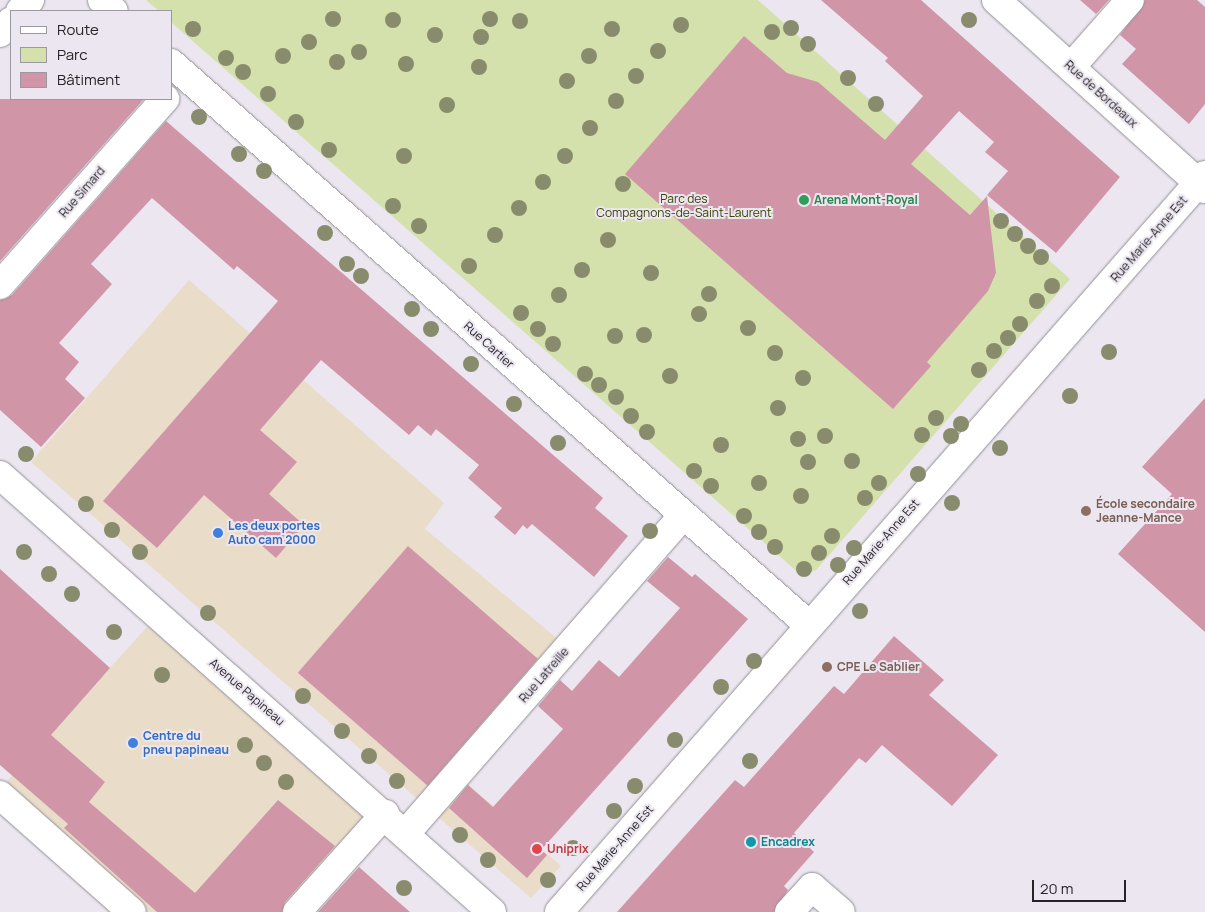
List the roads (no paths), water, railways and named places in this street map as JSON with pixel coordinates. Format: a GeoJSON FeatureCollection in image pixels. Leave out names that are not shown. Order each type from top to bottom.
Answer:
{"type":"FeatureCollection","features":[{"type":"Feature","properties":{"kind":"street"},"geometry":{"type":"LineString","coordinates":[[21,10],[30,0]]}},
{"type":"Feature","properties":{"kind":"street"},"geometry":{"type":"LineString","coordinates":[[102,0],[113,10]]}},
{"type":"Feature","properties":{"kind":"street","name":"Rue de Bordeaux"},"geometry":{"type":"LineString","coordinates":[[996,0],[1203,182]]}},
{"type":"Feature","properties":{"kind":"street"},"geometry":{"type":"LineString","coordinates":[[1071,67],[1130,0]]}},
{"type":"Feature","properties":{"kind":"street"},"geometry":{"type":"LineString","coordinates":[[0,33],[10,22]]}},
{"type":"Feature","properties":{"kind":"street","name":"Rue Cartier"},"geometry":{"type":"LineString","coordinates":[[176,76],[682,517],[809,625]]}},
{"type":"Feature","properties":{"kind":"street","name":"Rue Simard"},"geometry":{"type":"LineString","coordinates":[[0,285],[164,100]]}},
{"type":"Feature","properties":{"kind":"street","name":"Rue Marie-Anne Est"},"geometry":{"type":"LineString","coordinates":[[559,912],[809,625],[1203,182]]}},
{"type":"Feature","properties":{"kind":"street","name":"Avenue Papineau"},"geometry":{"type":"LineString","coordinates":[[0,475],[385,814],[492,912]]}},
{"type":"Feature","properties":{"kind":"street","name":"Rue Latreille"},"geometry":{"type":"LineString","coordinates":[[406,833],[682,517]]}},
{"type":"Feature","properties":{"kind":"street"},"geometry":{"type":"LineString","coordinates":[[0,796],[132,912]]}},
{"type":"Feature","properties":{"kind":"street"},"geometry":{"type":"LineString","coordinates":[[297,912],[385,814]]}},
{"type":"Feature","properties":{"kind":"street"},"geometry":{"type":"LineString","coordinates":[[789,912],[812,887],[841,912]]}},
{"type":"Feature","properties":{"kind":"place","name":"Arena Mont-Royal"},"geometry":{"type":"Point","coordinates":[804,200]}},
{"type":"Feature","properties":{"kind":"place","name":"École secondaire Jeanne-Mance"},"geometry":{"type":"Point","coordinates":[1086,511]}},
{"type":"Feature","properties":{"kind":"place","name":"Les deux portes Auto cam 2000"},"geometry":{"type":"Point","coordinates":[218,533]}},
{"type":"Feature","properties":{"kind":"place","name":"CPE Le Sablier"},"geometry":{"type":"Point","coordinates":[827,667]}},
{"type":"Feature","properties":{"kind":"place","name":"Centre du pneu papineau"},"geometry":{"type":"Point","coordinates":[133,743]}},
{"type":"Feature","properties":{"kind":"place","name":"Encadrex"},"geometry":{"type":"Point","coordinates":[751,842]}},
{"type":"Feature","properties":{"kind":"place","name":"Uniprix"},"geometry":{"type":"Point","coordinates":[537,849]}},
{"type":"Feature","properties":{"kind":"park label","name":"Parc des Compagnons-de-Saint-Laurent"},"geometry":{"type":"Point","coordinates":[684,206]}}]}
